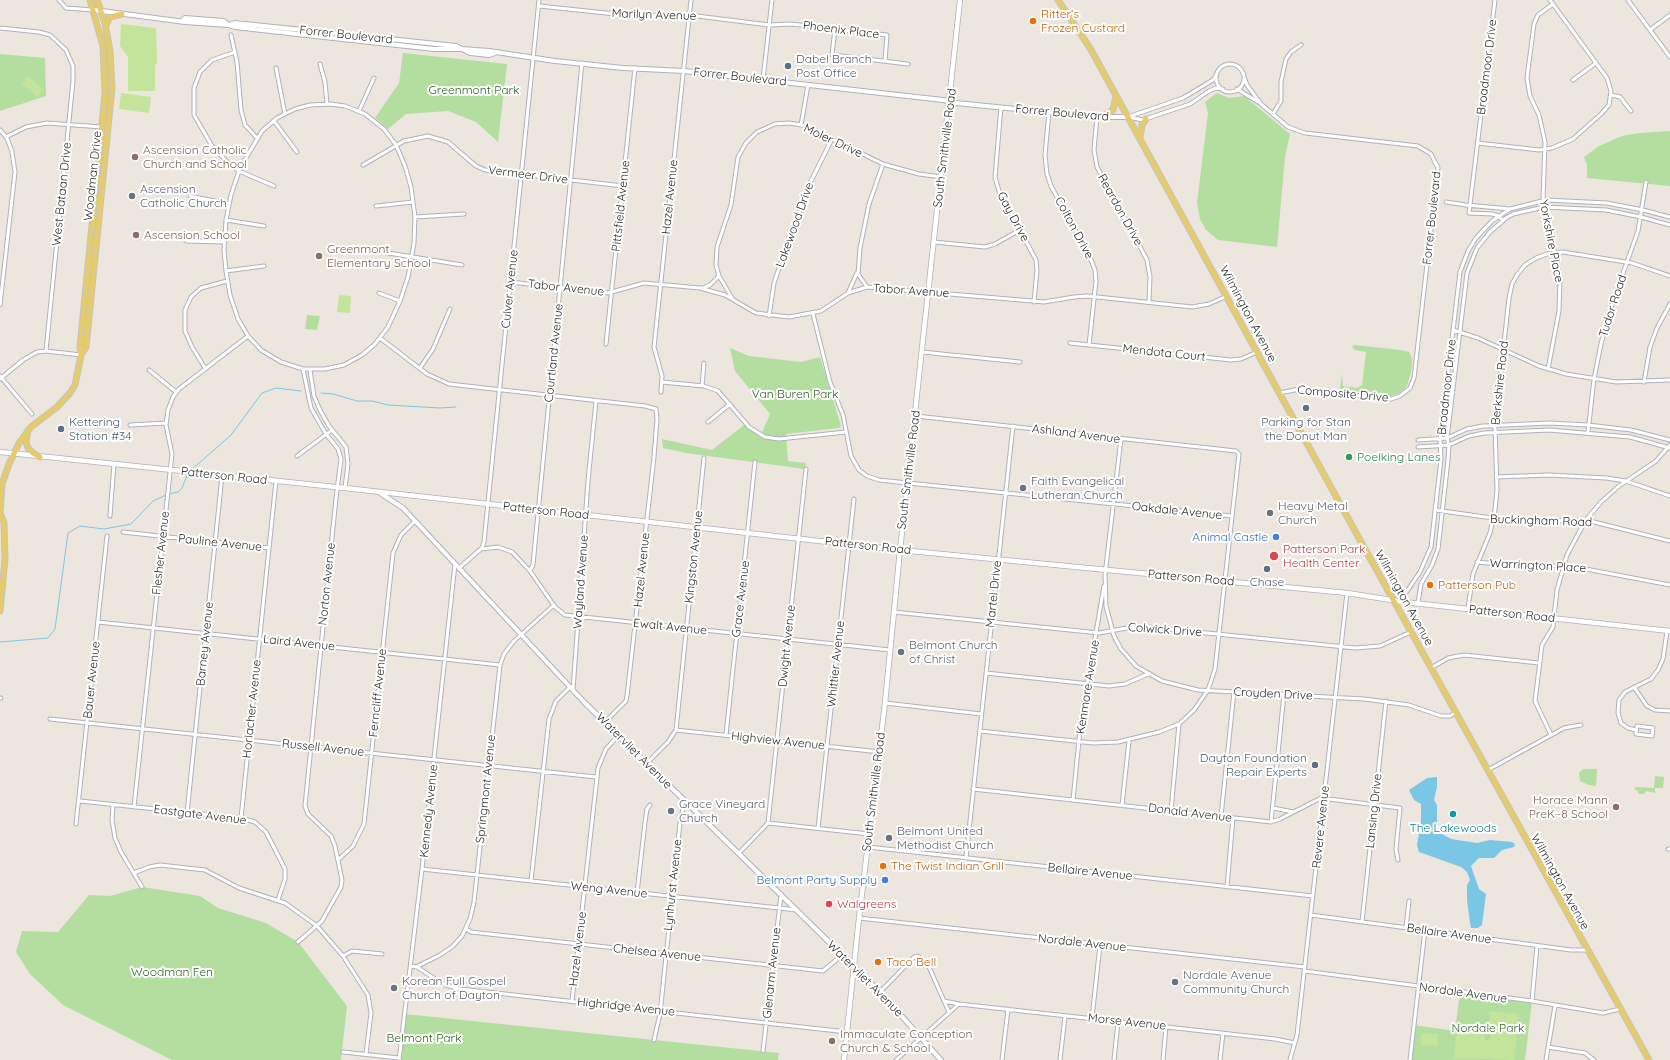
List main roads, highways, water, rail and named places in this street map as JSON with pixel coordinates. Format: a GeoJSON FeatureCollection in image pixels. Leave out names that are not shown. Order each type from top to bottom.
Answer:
{"type":"FeatureCollection","features":[{"type":"Feature","properties":{"kind":"main road","name":"Woodman Drive"},"geometry":{"type":"LineString","coordinates":[[0,610],[4,559],[4,523],[0,513],[2,484],[21,439],[28,430],[57,407],[70,393],[77,378],[81,355],[80,347],[105,93],[105,58],[94,10],[90,0]]}},
{"type":"Feature","properties":{"kind":"main road","name":"Woodman Drive"},"geometry":{"type":"LineString","coordinates":[[81,355],[86,347],[112,88],[110,51],[106,30],[97,0]]}},
{"type":"Feature","properties":{"kind":"main road","name":"South Smithville Road"},"geometry":{"type":"LineString","coordinates":[[844,1060],[858,918],[880,752],[900,550],[916,416],[960,0]]}},
{"type":"Feature","properties":{"kind":"main road","name":"Wilmington Avenue"},"geometry":{"type":"LineString","coordinates":[[1058,0],[1083,36],[1116,95],[1430,668],[1649,1060]]}},
{"type":"Feature","properties":{"kind":"main road"},"geometry":{"type":"LineString","coordinates":[[106,30],[106,21],[110,17],[122,14]]}},
{"type":"Feature","properties":{"kind":"main road"},"geometry":{"type":"LineString","coordinates":[[1100,117],[1113,110],[1116,95]]}},
{"type":"Feature","properties":{"kind":"main road"},"geometry":{"type":"LineString","coordinates":[[1140,139],[1141,128],[1146,119]]}},
{"type":"Feature","properties":{"kind":"main road"},"geometry":{"type":"LineString","coordinates":[[90,247],[96,248]]}},
{"type":"Feature","properties":{"kind":"main road"},"geometry":{"type":"LineString","coordinates":[[28,430],[26,442],[28,448],[40,457]]}},
{"type":"Feature","properties":{"kind":"main road","name":"Patterson Road"},"geometry":{"type":"LineString","coordinates":[[0,452],[345,488],[488,505],[900,550],[998,559],[1106,572],[1220,582],[1225,581],[1393,599],[1418,604],[1468,608],[1668,631]]}},
{"type":"Feature","properties":{"kind":"water"},"geometry":{"type":"Polygon","coordinates":[[[1437,777],[1437,787],[1434,800],[1437,805],[1437,823],[1433,832],[1435,834],[1442,834],[1451,839],[1477,843],[1490,840],[1512,842],[1515,844],[1514,847],[1502,850],[1494,858],[1479,858],[1471,866],[1479,889],[1486,894],[1482,925],[1478,928],[1471,928],[1470,923],[1467,885],[1470,880],[1467,872],[1461,867],[1419,852],[1417,845],[1421,823],[1421,804],[1414,800],[1409,790],[1427,778],[1437,777]]]}},
{"type":"Feature","properties":{"kind":"waterway"},"geometry":{"type":"LineString","coordinates":[[190,471],[231,435],[262,393],[276,388],[301,391]]}},
{"type":"Feature","properties":{"kind":"waterway"},"geometry":{"type":"LineString","coordinates":[[321,393],[333,394],[357,401],[372,401],[388,405],[440,408],[456,407]]}},
{"type":"Feature","properties":{"kind":"waterway"},"geometry":{"type":"LineString","coordinates":[[169,494],[178,492],[182,488],[188,473]]}},
{"type":"Feature","properties":{"kind":"waterway"},"geometry":{"type":"LineString","coordinates":[[0,642],[48,638],[55,629],[68,533],[80,526],[104,529],[131,524],[153,501],[166,495]]}},
{"type":"Feature","properties":{"kind":"place","name":"Ritter’s Frozen Custard"},"geometry":{"type":"Point","coordinates":[1033,21]}},
{"type":"Feature","properties":{"kind":"place","name":"Dabel Branch Post Office"},"geometry":{"type":"Point","coordinates":[788,66]}},
{"type":"Feature","properties":{"kind":"place","name":"Ascension Catholic Church and School"},"geometry":{"type":"Point","coordinates":[135,157]}},
{"type":"Feature","properties":{"kind":"place","name":"Ascension Catholic Church"},"geometry":{"type":"Point","coordinates":[132,196]}},
{"type":"Feature","properties":{"kind":"place","name":"Ascension School"},"geometry":{"type":"Point","coordinates":[136,235]}},
{"type":"Feature","properties":{"kind":"place","name":"Greenmont Elementary School"},"geometry":{"type":"Point","coordinates":[319,256]}},
{"type":"Feature","properties":{"kind":"place","name":"Parking for Stan the Donut Man"},"geometry":{"type":"Point","coordinates":[1306,408]}},
{"type":"Feature","properties":{"kind":"place","name":"Kettering Station #34"},"geometry":{"type":"Point","coordinates":[61,429]}},
{"type":"Feature","properties":{"kind":"place","name":"Poelking Lanes"},"geometry":{"type":"Point","coordinates":[1349,457]}},
{"type":"Feature","properties":{"kind":"place","name":"Faith Evangelical Lutheran Church"},"geometry":{"type":"Point","coordinates":[1023,488]}},
{"type":"Feature","properties":{"kind":"place","name":"Heavy Metal Church"},"geometry":{"type":"Point","coordinates":[1270,513]}},
{"type":"Feature","properties":{"kind":"place","name":"Animal Castle"},"geometry":{"type":"Point","coordinates":[1276,537]}},
{"type":"Feature","properties":{"kind":"place","name":"Patterson Park Health Center"},"geometry":{"type":"Point","coordinates":[1274,556]}},
{"type":"Feature","properties":{"kind":"place","name":"Chase"},"geometry":{"type":"Point","coordinates":[1267,569]}},
{"type":"Feature","properties":{"kind":"place","name":"Patterson Pub"},"geometry":{"type":"Point","coordinates":[1430,585]}},
{"type":"Feature","properties":{"kind":"place","name":"Belmont Church of Christ"},"geometry":{"type":"Point","coordinates":[901,652]}},
{"type":"Feature","properties":{"kind":"place","name":"Dayton Foundation Repair Experts"},"geometry":{"type":"Point","coordinates":[1315,765]}},
{"type":"Feature","properties":{"kind":"place","name":"Horace Mann PreK–8 School"},"geometry":{"type":"Point","coordinates":[1616,807]}},
{"type":"Feature","properties":{"kind":"place","name":"Grace Vineyard Church"},"geometry":{"type":"Point","coordinates":[671,811]}},
{"type":"Feature","properties":{"kind":"place","name":"The Lakewoods"},"geometry":{"type":"Point","coordinates":[1453,814]}},
{"type":"Feature","properties":{"kind":"place","name":"Belmont United Methodist Church"},"geometry":{"type":"Point","coordinates":[889,838]}},
{"type":"Feature","properties":{"kind":"place","name":"The Twist Indian Grill"},"geometry":{"type":"Point","coordinates":[883,866]}},
{"type":"Feature","properties":{"kind":"place","name":"Belmont Party Supply"},"geometry":{"type":"Point","coordinates":[885,880]}},
{"type":"Feature","properties":{"kind":"place","name":"Walgreens"},"geometry":{"type":"Point","coordinates":[829,904]}},
{"type":"Feature","properties":{"kind":"place","name":"Taco Bell"},"geometry":{"type":"Point","coordinates":[878,962]}},
{"type":"Feature","properties":{"kind":"place","name":"Nordale Avenue Community Church"},"geometry":{"type":"Point","coordinates":[1175,982]}},
{"type":"Feature","properties":{"kind":"place","name":"Korean Full Gospel Church of Dayton"},"geometry":{"type":"Point","coordinates":[394,988]}},
{"type":"Feature","properties":{"kind":"place","name":"Immaculate Conception Church & School"},"geometry":{"type":"Point","coordinates":[832,1041]}},
{"type":"Feature","properties":{"kind":"park label","name":"Greenmont Park"},"geometry":{"type":"Point","coordinates":[474,90]}},
{"type":"Feature","properties":{"kind":"park label","name":"Van Buren Park"},"geometry":{"type":"Point","coordinates":[795,394]}},
{"type":"Feature","properties":{"kind":"park label","name":"Woodman Fen"},"geometry":{"type":"Point","coordinates":[172,972]}},
{"type":"Feature","properties":{"kind":"park label","name":"Nordale Park"},"geometry":{"type":"Point","coordinates":[1488,1028]}},
{"type":"Feature","properties":{"kind":"park label","name":"Belmont Park"},"geometry":{"type":"Point","coordinates":[424,1038]}}]}
